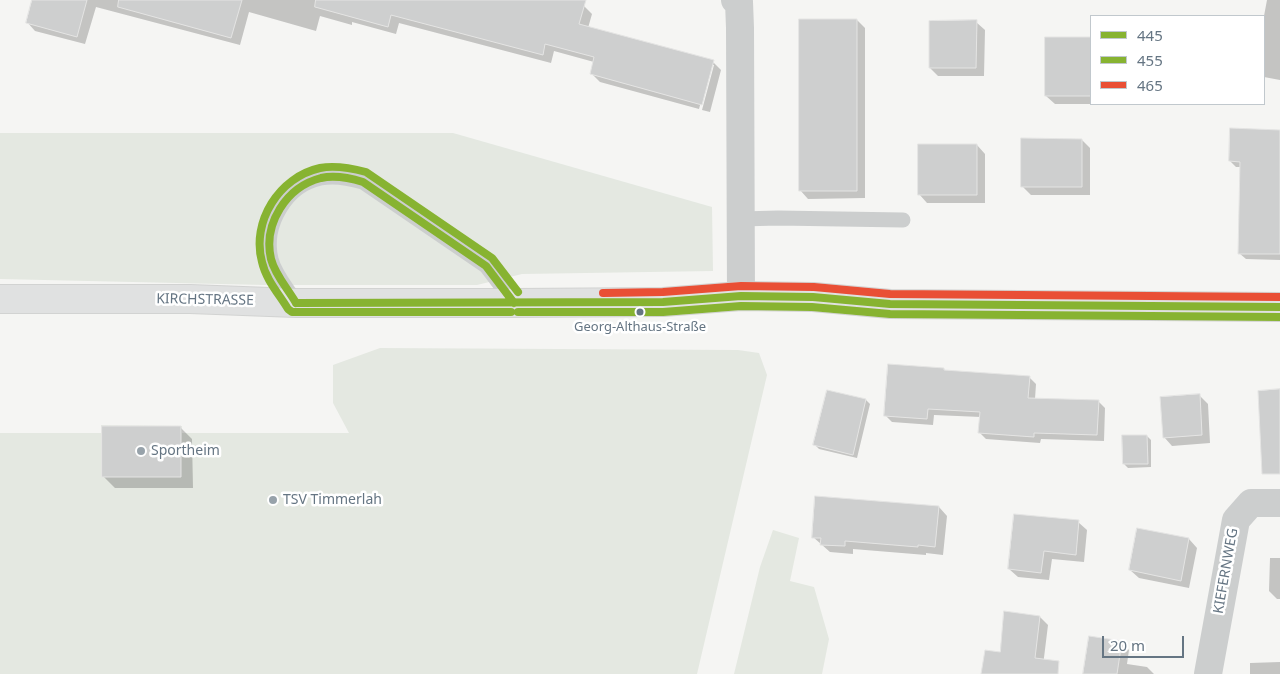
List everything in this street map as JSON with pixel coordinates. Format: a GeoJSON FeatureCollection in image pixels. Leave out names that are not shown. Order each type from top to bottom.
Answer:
{"type":"FeatureCollection","features":[{"type":"Feature","properties":{"kind":"street"},"geometry":{"type":"LineString","coordinates":[[741,1],[741,296]]}},
{"type":"Feature","properties":{"kind":"street","name":"KIRCHSTRASSE"},"geometry":{"type":"LineString","coordinates":[[0,299],[190,299],[296,303],[514,303],[663,302],[741,296],[813,297],[890,304],[1280,307]]}},
{"type":"Feature","properties":{"kind":"street","name":"KIEFERNWEG"},"geometry":{"type":"LineString","coordinates":[[1208,674],[1236,520],[1251,503],[1280,503]]}},
{"type":"Feature","properties":{"kind":"lane"},"geometry":{"type":"LineString","coordinates":[[296,303],[275,269],[271,258],[270,240],[274,222],[280,206],[292,193],[305,184],[320,178],[342,177],[363,182],[486,266],[514,303]]}},
{"type":"Feature","properties":{"kind":"lane"},"geometry":{"type":"LineString","coordinates":[[740,219],[903,220]]}},
{"type":"Feature","properties":{"kind":"shaded area"},"geometry":{"type":"Polygon","coordinates":[[[0,133],[453,133],[712,207],[713,271],[522,274],[477,285],[265,285],[0,279],[0,133]]]}},
{"type":"Feature","properties":{"kind":"shaded area","name":"TSV Timmerlah"},"geometry":{"type":"Polygon","coordinates":[[[380,348],[738,350],[759,353],[767,375],[697,674],[0,674],[0,433],[101,433],[101,425],[182,426],[182,433],[349,433],[333,403],[333,365],[380,348]]]}},
{"type":"Feature","properties":{"kind":"shaded area"},"geometry":{"type":"Polygon","coordinates":[[[773,530],[799,538],[790,581],[814,587],[829,639],[822,674],[734,674],[760,567],[773,530]]]}},
{"type":"Feature","properties":{"kind":"building"},"geometry":{"type":"Polygon","coordinates":[[[32,0],[87,0],[77,37],[26,23],[32,0]]]}},
{"type":"Feature","properties":{"kind":"building"},"geometry":{"type":"Polygon","coordinates":[[[119,0],[242,0],[231,38],[118,7],[119,0]]]}},
{"type":"Feature","properties":{"kind":"building"},"geometry":{"type":"Polygon","coordinates":[[[316,0],[586,0],[579,24],[714,60],[702,105],[590,74],[594,57],[545,44],[543,55],[391,15],[388,27],[315,7],[316,0]]]}},
{"type":"Feature","properties":{"kind":"building"},"geometry":{"type":"Polygon","coordinates":[[[799,19],[857,19],[857,191],[799,191],[799,19]]]}},
{"type":"Feature","properties":{"kind":"building"},"geometry":{"type":"Polygon","coordinates":[[[977,20],[976,68],[929,68],[929,21],[977,20]]]}},
{"type":"Feature","properties":{"kind":"building"},"geometry":{"type":"Polygon","coordinates":[[[1045,37],[1090,37],[1090,96],[1045,96],[1045,37]]]}},
{"type":"Feature","properties":{"kind":"building"},"geometry":{"type":"Polygon","coordinates":[[[1230,128],[1280,130],[1280,254],[1238,254],[1240,162],[1229,161],[1230,128]]]}},
{"type":"Feature","properties":{"kind":"building"},"geometry":{"type":"Polygon","coordinates":[[[1021,138],[1082,139],[1082,187],[1021,187],[1021,138]]]}},
{"type":"Feature","properties":{"kind":"building"},"geometry":{"type":"Polygon","coordinates":[[[918,144],[977,144],[977,195],[918,195],[918,144]]]}},
{"type":"Feature","properties":{"kind":"building"},"geometry":{"type":"Polygon","coordinates":[[[888,364],[1030,376],[1028,398],[1099,400],[1097,435],[1034,433],[1034,437],[978,433],[980,412],[928,409],[927,419],[884,416],[888,364]]]}},
{"type":"Feature","properties":{"kind":"building"},"geometry":{"type":"Polygon","coordinates":[[[1280,389],[1280,474],[1262,474],[1258,391],[1280,389]]]}},
{"type":"Feature","properties":{"kind":"building"},"geometry":{"type":"Polygon","coordinates":[[[827,390],[866,399],[853,455],[813,445],[827,390]]]}},
{"type":"Feature","properties":{"kind":"building"},"geometry":{"type":"Polygon","coordinates":[[[1200,394],[1202,435],[1163,438],[1160,397],[1200,394]]]}},
{"type":"Feature","properties":{"kind":"building","name":"Sportheim"},"geometry":{"type":"Polygon","coordinates":[[[102,426],[181,426],[181,477],[102,477],[102,426]]]}},
{"type":"Feature","properties":{"kind":"building"},"geometry":{"type":"Polygon","coordinates":[[[1122,435],[1147,435],[1148,464],[1123,464],[1122,435]]]}},
{"type":"Feature","properties":{"kind":"building"},"geometry":{"type":"Polygon","coordinates":[[[815,496],[939,506],[935,547],[845,541],[845,546],[820,545],[821,538],[812,538],[815,496]]]}},
{"type":"Feature","properties":{"kind":"building"},"geometry":{"type":"Polygon","coordinates":[[[1014,514],[1079,520],[1076,555],[1044,551],[1041,573],[1008,569],[1014,514]]]}},
{"type":"Feature","properties":{"kind":"building"},"geometry":{"type":"Polygon","coordinates":[[[1137,528],[1189,538],[1181,581],[1129,570],[1137,528]]]}},
{"type":"Feature","properties":{"kind":"building"},"geometry":{"type":"Polygon","coordinates":[[[1004,611],[1040,616],[1035,658],[1059,661],[1058,674],[981,674],[985,650],[1000,652],[1004,611]]]}},
{"type":"Feature","properties":{"kind":"building"},"geometry":{"type":"Polygon","coordinates":[[[1089,636],[1122,641],[1117,674],[1083,674],[1089,636]]]}},
{"type":"Feature","properties":{"kind":"transit line","name":"455"},"geometry":{"type":"LineString","coordinates":[[511,312],[292,312],[288,309],[270,281],[262,262],[260,247],[265,217],[281,191],[305,173],[331,167],[349,168],[366,172],[492,258],[518,292]]}},
{"type":"Feature","properties":{"kind":"transit line","name":"445"},"geometry":{"type":"LineString","coordinates":[[296,303],[271,259],[269,246],[274,220],[288,198],[297,190],[321,178],[332,177],[348,178],[363,182],[486,266],[514,303]]}},
{"type":"Feature","properties":{"kind":"transit line","name":"465"},"geometry":{"type":"LineString","coordinates":[[603,293],[663,292],[741,286],[814,287],[890,294],[1280,297]]}},
{"type":"Feature","properties":{"kind":"transit line","name":"445"},"geometry":{"type":"LineString","coordinates":[[296,303],[663,302],[741,296],[813,297],[890,304],[1280,307]]}},
{"type":"Feature","properties":{"kind":"transit line","name":"455"},"geometry":{"type":"LineString","coordinates":[[518,312],[663,312],[741,306],[812,307],[890,314],[1280,317]]}},
{"type":"Feature","properties":{"kind":"place","name":"Georg-Althaus-Straße"},"geometry":{"type":"Point","coordinates":[640,312]}},
{"type":"Feature","properties":{"kind":"place","name":"Sportheim"},"geometry":{"type":"Point","coordinates":[141,451]}},
{"type":"Feature","properties":{"kind":"place","name":"TSV Timmerlah"},"geometry":{"type":"Point","coordinates":[273,500]}}]}
